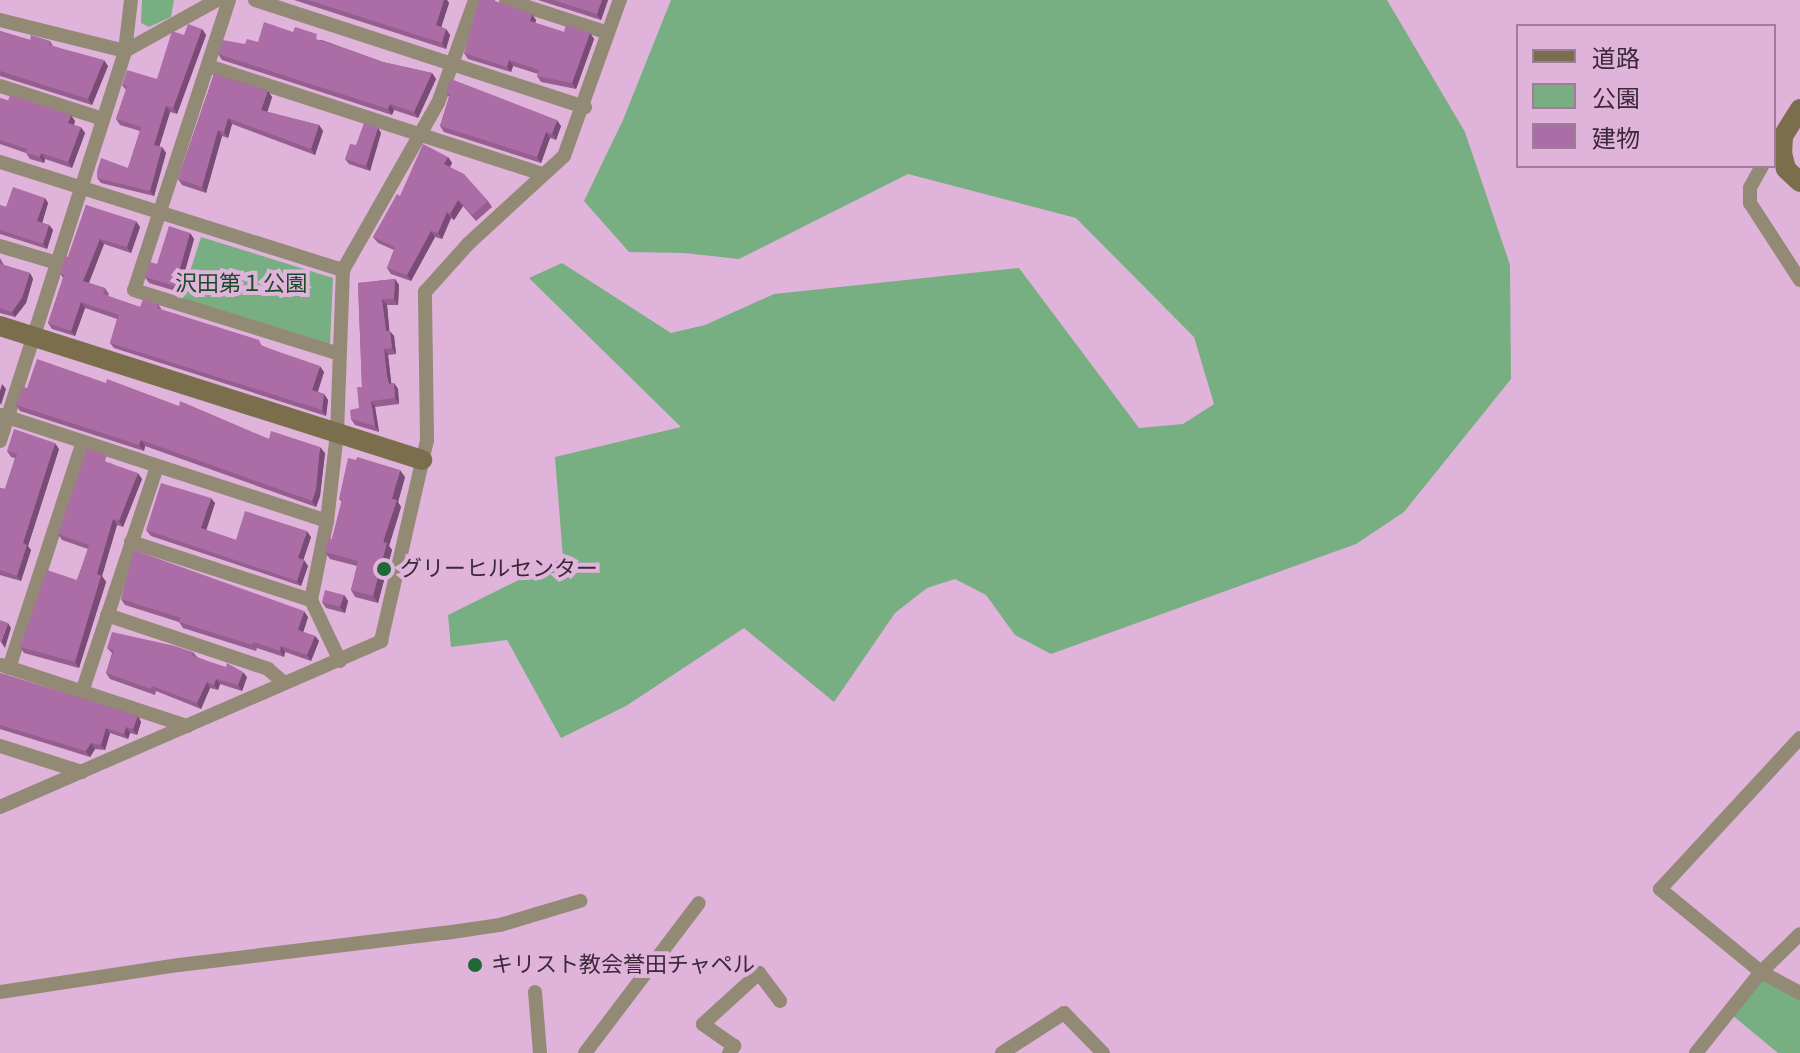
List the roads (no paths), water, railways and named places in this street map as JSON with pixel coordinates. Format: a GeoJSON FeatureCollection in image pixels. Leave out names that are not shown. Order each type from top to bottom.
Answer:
{"type":"FeatureCollection","features":[{"type":"Feature","properties":{"kind":"street"},"geometry":{"type":"LineString","coordinates":[[0,441],[4,416],[33,337],[125,51],[131,0]]}},
{"type":"Feature","properties":{"kind":"street"},"geometry":{"type":"LineString","coordinates":[[0,20],[125,51],[217,0]]}},
{"type":"Feature","properties":{"kind":"street"},"geometry":{"type":"LineString","coordinates":[[229,0],[134,290],[339,354]]}},
{"type":"Feature","properties":{"kind":"street"},"geometry":{"type":"LineString","coordinates":[[255,0],[585,107]]}},
{"type":"Feature","properties":{"kind":"street"},"geometry":{"type":"LineString","coordinates":[[340,661],[311,600],[327,521],[337,433],[343,270],[421,135],[454,64],[475,0]]}},
{"type":"Feature","properties":{"kind":"street"},"geometry":{"type":"LineString","coordinates":[[506,0],[608,33]]}},
{"type":"Feature","properties":{"kind":"street"},"geometry":{"type":"LineString","coordinates":[[0,807],[381,641],[427,440],[425,292],[468,244],[564,156],[585,107],[620,0]]}},
{"type":"Feature","properties":{"kind":"street"},"geometry":{"type":"LineString","coordinates":[[208,66],[542,174]]}},
{"type":"Feature","properties":{"kind":"street"},"geometry":{"type":"LineString","coordinates":[[0,86],[103,119]]}},
{"type":"Feature","properties":{"kind":"street"},"geometry":{"type":"LineString","coordinates":[[1800,109],[1778,142],[1786,169],[1800,182]]}},
{"type":"Feature","properties":{"kind":"street"},"geometry":{"type":"LineString","coordinates":[[0,162],[343,270]]}},
{"type":"Feature","properties":{"kind":"street"},"geometry":{"type":"LineString","coordinates":[[1761,168],[1750,188],[1750,203],[1800,280]]}},
{"type":"Feature","properties":{"kind":"street"},"geometry":{"type":"LineString","coordinates":[[0,246],[57,263]]}},
{"type":"Feature","properties":{"kind":"street"},"geometry":{"type":"LineString","coordinates":[[0,326],[422,460]]}},
{"type":"Feature","properties":{"kind":"street"},"geometry":{"type":"LineString","coordinates":[[4,416],[327,521]]}},
{"type":"Feature","properties":{"kind":"street"},"geometry":{"type":"LineString","coordinates":[[83,442],[5,666],[187,726]]}},
{"type":"Feature","properties":{"kind":"street"},"geometry":{"type":"LineString","coordinates":[[82,692],[157,466]]}},
{"type":"Feature","properties":{"kind":"street"},"geometry":{"type":"LineString","coordinates":[[131,542],[311,600]]}},
{"type":"Feature","properties":{"kind":"street"},"geometry":{"type":"LineString","coordinates":[[107,615],[268,669],[284,683]]}},
{"type":"Feature","properties":{"kind":"street"},"geometry":{"type":"LineString","coordinates":[[1800,738],[1660,889],[1761,972],[1800,993]]}},
{"type":"Feature","properties":{"kind":"street"},"geometry":{"type":"LineString","coordinates":[[0,746],[82,772]]}},
{"type":"Feature","properties":{"kind":"street"},"geometry":{"type":"LineString","coordinates":[[0,992],[194,963],[500,925],[580,901]]}},
{"type":"Feature","properties":{"kind":"street"},"geometry":{"type":"LineString","coordinates":[[585,1053],[699,903]]}},
{"type":"Feature","properties":{"kind":"street"},"geometry":{"type":"LineString","coordinates":[[1696,1053],[1761,972],[1800,934]]}},
{"type":"Feature","properties":{"kind":"street"},"geometry":{"type":"LineString","coordinates":[[729,1053],[734,1046],[703,1024],[759,973],[780,1001]]}},
{"type":"Feature","properties":{"kind":"street"},"geometry":{"type":"LineString","coordinates":[[535,992],[540,1053]]}},
{"type":"Feature","properties":{"kind":"street"},"geometry":{"type":"LineString","coordinates":[[1002,1053],[1064,1013],[1103,1053]]}},
{"type":"Feature","properties":{"kind":"place","name":"グリーヒルセンター"},"geometry":{"type":"Point","coordinates":[384,569]}},
{"type":"Feature","properties":{"kind":"place","name":"キリスト教会誉田チャペル"},"geometry":{"type":"Point","coordinates":[475,965]}},
{"type":"Feature","properties":{"kind":"park label","name":"沢田第１公園"},"geometry":{"type":"Point","coordinates":[241,284]}}]}
